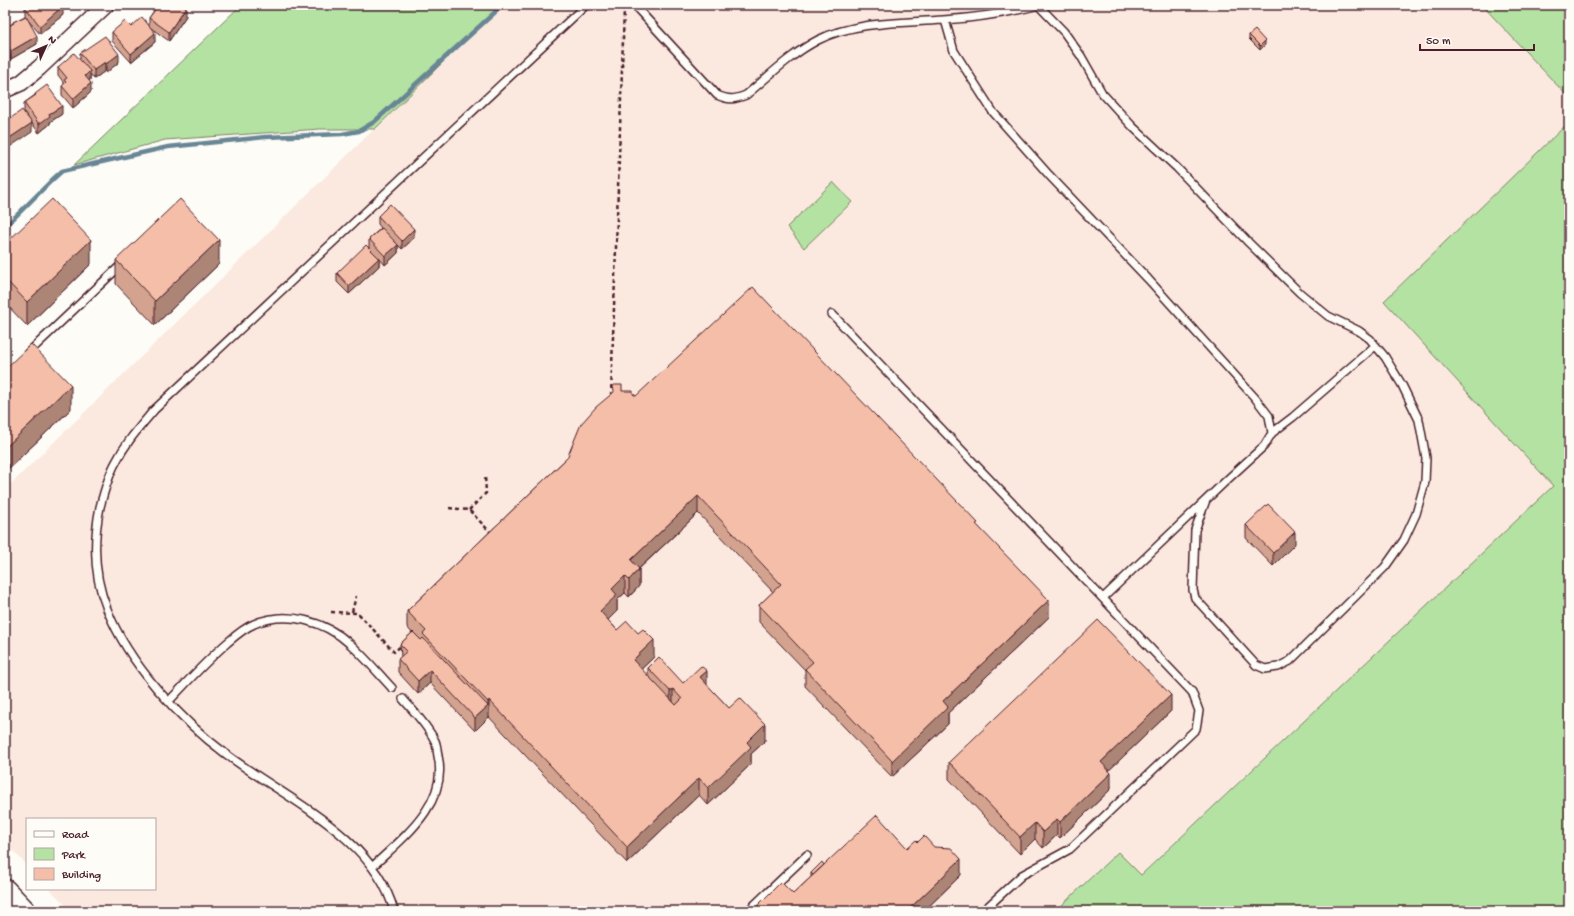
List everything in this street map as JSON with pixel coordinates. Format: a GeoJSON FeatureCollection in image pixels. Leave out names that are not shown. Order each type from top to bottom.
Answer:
{"type":"FeatureCollection","features":[{"type":"Feature","properties":{"kind":"main road"},"geometry":{"type":"LineString","coordinates":[[5,890],[26,911]]}},
{"type":"Feature","properties":{"kind":"street"},"geometry":{"type":"LineString","coordinates":[[5,90],[20,83],[39,68],[106,5]]}},
{"type":"Feature","properties":{"kind":"lane"},"geometry":{"type":"LineString","coordinates":[[394,911],[391,899],[381,878],[352,843],[326,822],[217,747],[201,734],[169,701],[137,662],[119,634],[107,608],[98,578],[96,549],[97,522],[104,492],[115,463],[131,436],[154,410],[586,5]]}},
{"type":"Feature","properties":{"kind":"lane"},"geometry":{"type":"LineString","coordinates":[[634,5],[717,94],[727,99],[736,99],[746,95],[793,55],[819,39],[853,28],[899,22],[945,20],[984,16],[1038,5],[1064,32],[1081,56],[1102,93],[1133,127],[1177,168],[1249,243],[1300,293],[1328,316],[1359,331],[1375,346],[1385,357],[1402,385],[1418,420],[1426,458],[1425,482],[1416,514],[1404,540],[1385,567],[1290,661],[1278,667],[1265,668],[1256,665],[1195,598],[1193,590],[1195,530],[1206,500]]}},
{"type":"Feature","properties":{"kind":"lane"},"geometry":{"type":"LineString","coordinates":[[945,20],[954,51],[993,112],[1049,175],[1148,279],[1256,399],[1269,416],[1272,433]]}},
{"type":"Feature","properties":{"kind":"lane"},"geometry":{"type":"LineString","coordinates":[[22,358],[126,259]]}},
{"type":"Feature","properties":{"kind":"lane"},"geometry":{"type":"LineString","coordinates":[[832,314],[1192,692],[1199,711],[1196,729],[1070,849],[1022,875],[983,911]]}},
{"type":"Feature","properties":{"kind":"lane"},"geometry":{"type":"LineString","coordinates":[[1103,598],[1264,446],[1272,433],[1293,417],[1375,346]]}},
{"type":"Feature","properties":{"kind":"lane"},"geometry":{"type":"LineString","coordinates":[[169,701],[208,660],[237,634],[254,624],[274,619],[292,618],[313,622],[334,632],[350,644],[392,688]]}},
{"type":"Feature","properties":{"kind":"lane"},"geometry":{"type":"LineString","coordinates":[[372,866],[411,831],[428,809],[437,787],[440,766],[435,742],[424,722],[403,699]]}},
{"type":"Feature","properties":{"kind":"lane"},"geometry":{"type":"LineString","coordinates":[[748,911],[807,855]]}},
{"type":"Feature","properties":{"kind":"path"},"geometry":{"type":"LineString","coordinates":[[611,398],[623,11],[626,5]]}},
{"type":"Feature","properties":{"kind":"path"},"geometry":{"type":"LineString","coordinates":[[469,510],[486,493],[485,476]]}},
{"type":"Feature","properties":{"kind":"path"},"geometry":{"type":"LineString","coordinates":[[449,508],[469,510],[494,535]]}},
{"type":"Feature","properties":{"kind":"path"},"geometry":{"type":"LineString","coordinates":[[352,612],[356,596]]}},
{"type":"Feature","properties":{"kind":"path"},"geometry":{"type":"LineString","coordinates":[[331,612],[358,613],[394,652],[404,643]]}},
{"type":"Feature","properties":{"kind":"shaded area"},"geometry":{"type":"Polygon","coordinates":[[[501,5],[1482,5],[1569,98],[1569,122],[1384,301],[1553,486],[1140,875],[1118,852],[1056,911],[71,911],[51,890],[156,890],[156,818],[26,818],[26,864],[5,843],[5,490],[501,5]]]}},
{"type":"Feature","properties":{"kind":"green space"},"geometry":{"type":"Polygon","coordinates":[[[241,5],[501,5],[375,129],[320,129],[165,140],[74,165],[241,5]]]}},
{"type":"Feature","properties":{"kind":"green space"},"geometry":{"type":"Polygon","coordinates":[[[1482,5],[1569,5],[1569,98],[1482,5]]]}},
{"type":"Feature","properties":{"kind":"green space"},"geometry":{"type":"Polygon","coordinates":[[[1569,122],[1569,911],[1066,911],[1061,906],[1118,852],[1141,875],[1553,486],[1384,301],[1569,122]]]}},
{"type":"Feature","properties":{"kind":"green space"},"geometry":{"type":"Polygon","coordinates":[[[833,182],[852,202],[804,248],[787,227],[833,182]]]}},
{"type":"Feature","properties":{"kind":"building"},"geometry":{"type":"Polygon","coordinates":[[[27,5],[63,6],[40,26],[25,7],[27,5]]]}},
{"type":"Feature","properties":{"kind":"building"},"geometry":{"type":"Polygon","coordinates":[[[182,5],[186,7],[169,32],[149,18],[157,7],[155,6],[182,5]]]}},
{"type":"Feature","properties":{"kind":"building"},"geometry":{"type":"Polygon","coordinates":[[[26,16],[37,36],[11,51],[5,40],[5,28],[14,23],[13,22],[26,16]]]}},
{"type":"Feature","properties":{"kind":"building"},"geometry":{"type":"Polygon","coordinates":[[[142,17],[155,33],[131,54],[112,32],[125,21],[131,27],[142,17]]]}},
{"type":"Feature","properties":{"kind":"building"},"geometry":{"type":"Polygon","coordinates":[[[1255,30],[1265,41],[1260,46],[1249,35],[1255,30]]]}},
{"type":"Feature","properties":{"kind":"building"},"geometry":{"type":"Polygon","coordinates":[[[105,36],[119,54],[106,64],[105,62],[94,70],[80,53],[105,36]]]}},
{"type":"Feature","properties":{"kind":"building"},"geometry":{"type":"Polygon","coordinates":[[[5,47],[10,55],[5,57],[5,47]]]}},
{"type":"Feature","properties":{"kind":"building"},"geometry":{"type":"Polygon","coordinates":[[[74,53],[90,71],[85,76],[91,83],[73,99],[62,86],[66,82],[64,80],[67,78],[58,67],[74,53]]]}},
{"type":"Feature","properties":{"kind":"building"},"geometry":{"type":"Polygon","coordinates":[[[47,85],[62,106],[49,114],[50,116],[39,124],[24,103],[47,85]]]}},
{"type":"Feature","properties":{"kind":"building"},"geometry":{"type":"Polygon","coordinates":[[[22,110],[32,123],[5,141],[5,113],[11,118],[22,110]]]}},
{"type":"Feature","properties":{"kind":"building"},"geometry":{"type":"Polygon","coordinates":[[[52,199],[91,240],[27,302],[5,279],[5,244],[52,199]]]}},
{"type":"Feature","properties":{"kind":"building"},"geometry":{"type":"Polygon","coordinates":[[[180,199],[219,240],[155,301],[116,260],[180,199]]]}},
{"type":"Feature","properties":{"kind":"building"},"geometry":{"type":"Polygon","coordinates":[[[390,204],[414,229],[402,241],[378,216],[390,204]]]}},
{"type":"Feature","properties":{"kind":"building"},"geometry":{"type":"Polygon","coordinates":[[[382,228],[398,245],[385,256],[369,239],[382,228]]]}},
{"type":"Feature","properties":{"kind":"building"},"geometry":{"type":"Polygon","coordinates":[[[366,245],[379,258],[349,286],[337,273],[366,245]]]}},
{"type":"Feature","properties":{"kind":"building"},"geometry":{"type":"Polygon","coordinates":[[[753,287],[978,523],[976,524],[1049,600],[943,701],[948,707],[892,761],[805,669],[813,662],[759,605],[781,584],[698,496],[631,560],[639,569],[629,580],[625,576],[612,589],[617,595],[600,611],[617,630],[627,621],[638,633],[643,629],[654,640],[633,660],[676,705],[682,699],[673,689],[670,691],[648,668],[659,657],[683,683],[701,666],[707,671],[700,677],[729,708],[740,698],[765,724],[747,742],[751,747],[708,788],[699,778],[627,847],[489,700],[488,702],[423,634],[426,631],[407,611],[567,458],[581,424],[596,407],[614,392],[613,385],[622,385],[622,391],[633,391],[633,394],[636,396],[753,287]]]}},
{"type":"Feature","properties":{"kind":"building"},"geometry":{"type":"Polygon","coordinates":[[[31,344],[71,385],[6,447],[5,369],[31,344]]]}},
{"type":"Feature","properties":{"kind":"building"},"geometry":{"type":"Polygon","coordinates":[[[1268,504],[1295,532],[1273,553],[1246,525],[1268,504]]]}},
{"type":"Feature","properties":{"kind":"building"},"geometry":{"type":"Polygon","coordinates":[[[1098,620],[1171,695],[1101,762],[1111,773],[1060,822],[1057,819],[1043,832],[1035,823],[1020,837],[949,762],[1098,620]]]}},
{"type":"Feature","properties":{"kind":"building"},"geometry":{"type":"Polygon","coordinates":[[[413,632],[421,640],[423,638],[488,706],[475,718],[430,670],[418,681],[398,659],[407,651],[400,644],[413,632]]]}},
{"type":"Feature","properties":{"kind":"building"},"geometry":{"type":"Polygon","coordinates":[[[877,815],[907,848],[916,840],[918,842],[924,836],[934,847],[951,848],[961,859],[907,911],[762,911],[757,906],[781,882],[793,894],[877,815]]]}},
{"type":"Feature","properties":{"kind":"building"},"geometry":{"type":"Polygon","coordinates":[[[822,862],[824,865],[813,875],[811,873],[822,862]]]}},
{"type":"Feature","properties":{"kind":"waterway"},"geometry":{"type":"LineString","coordinates":[[5,227],[62,171],[168,147],[265,137],[342,134],[359,131],[374,122],[503,5]]}}]}
